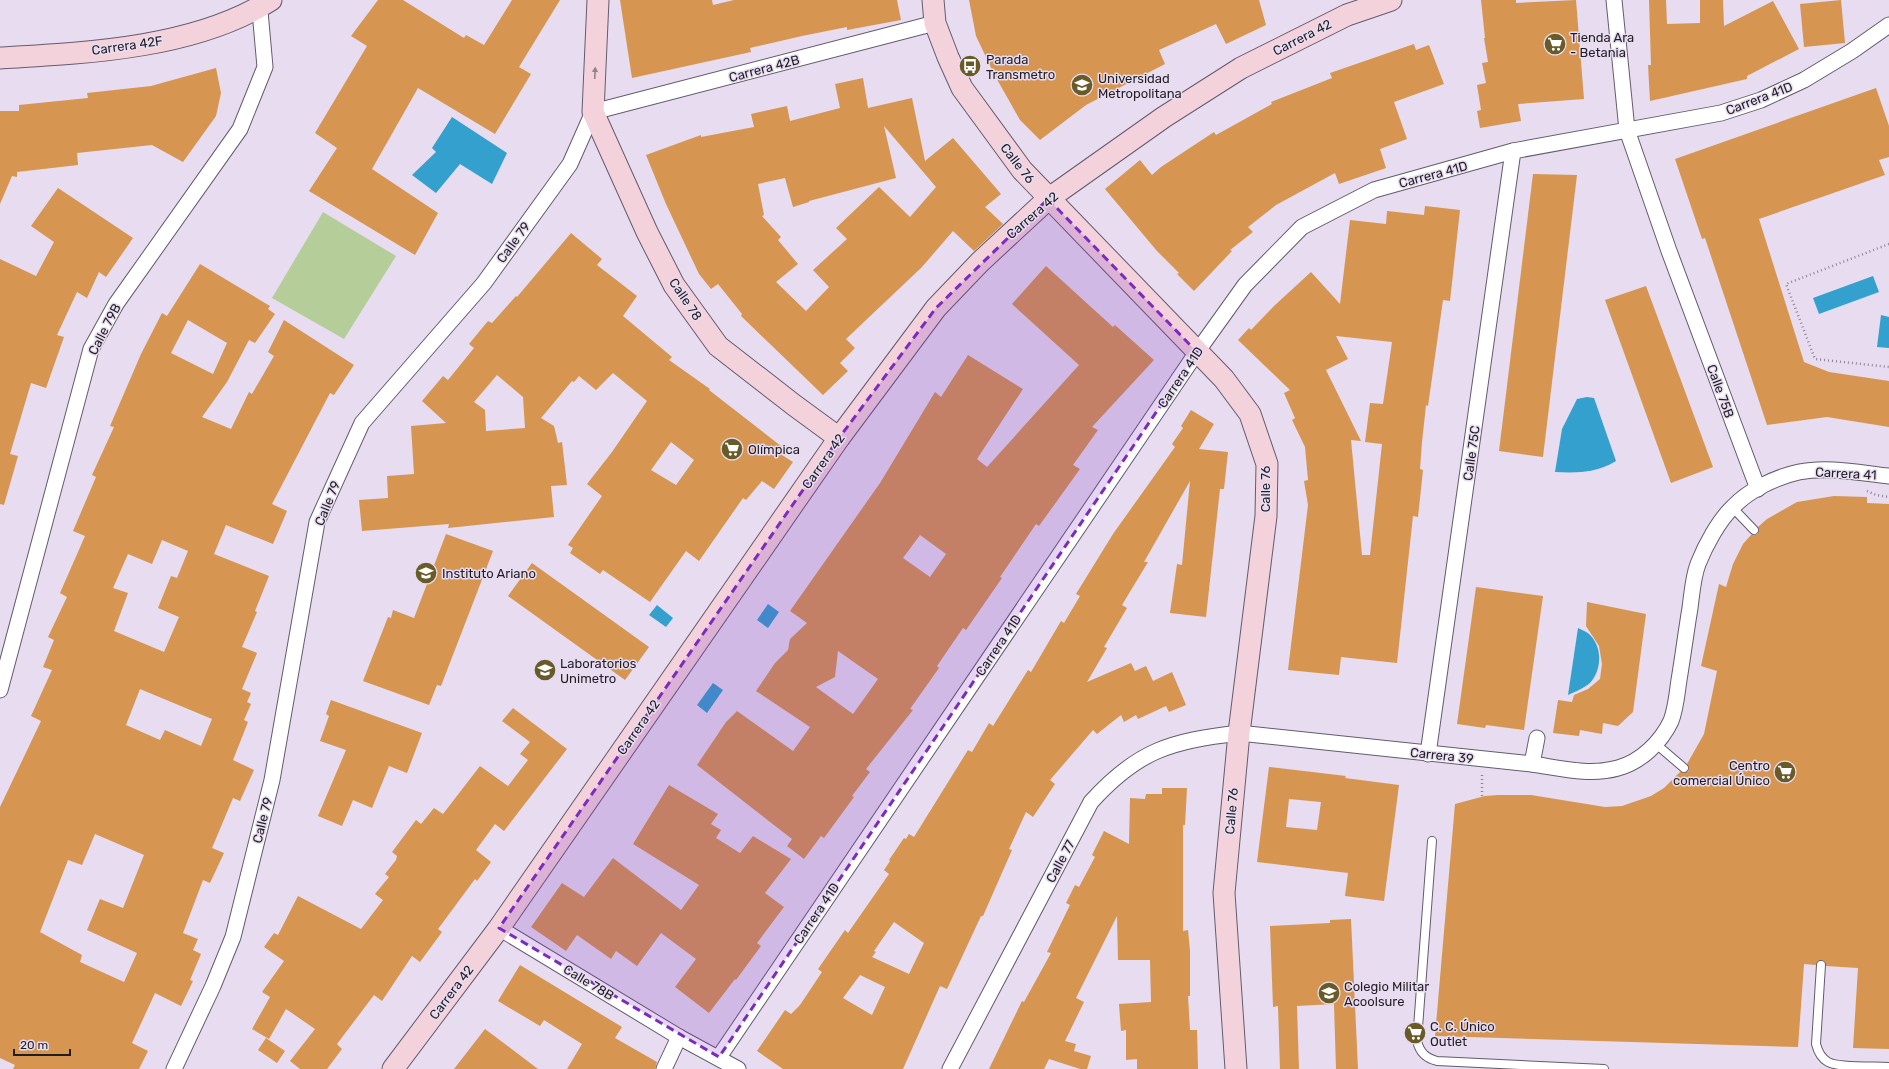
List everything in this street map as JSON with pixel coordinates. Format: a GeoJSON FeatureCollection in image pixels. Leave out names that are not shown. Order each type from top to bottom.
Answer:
{"type":"FeatureCollection","features":[{"type":"Feature","properties":{"kind":"street","name":"Calle 79"},"geometry":{"type":"LineString","coordinates":[[174,1069],[213,986],[233,936],[272,780],[317,522],[362,423],[484,283],[570,164],[593,112],[598,0]]}},
{"type":"Feature","properties":{"kind":"street","name":"Calle 76"},"geometry":{"type":"LineString","coordinates":[[933,0],[935,23],[948,58],[962,88],[1022,170],[1048,199],[1224,379],[1250,414],[1267,464],[1266,516],[1239,733],[1224,893],[1236,1069]]}},
{"type":"Feature","properties":{"kind":"street","name":"Carrera 42"},"geometry":{"type":"LineString","coordinates":[[393,1069],[499,928],[839,438],[936,308],[980,262],[1048,199],[1164,117],[1241,68],[1346,15],[1391,0]]}},
{"type":"Feature","properties":{"kind":"street","name":"Calle 75B"},"geometry":{"type":"LineString","coordinates":[[1614,0],[1627,130],[1669,251],[1758,489]]}},
{"type":"Feature","properties":{"kind":"street","name":"Carrera 42F"},"geometry":{"type":"LineString","coordinates":[[0,58],[53,55],[148,44],[224,24],[263,2]]}},
{"type":"Feature","properties":{"kind":"street","name":"Calle 79B"},"geometry":{"type":"LineString","coordinates":[[0,690],[91,349],[116,304],[240,129],[264,67],[263,2]]}},
{"type":"Feature","properties":{"kind":"street","name":"Carrera 42B"},"geometry":{"type":"LineString","coordinates":[[593,112],[935,23]]}},
{"type":"Feature","properties":{"kind":"street","name":"Carrera 41D"},"geometry":{"type":"LineString","coordinates":[[719,1057],[1197,352],[1245,285],[1302,227],[1374,190],[1513,151],[1721,113],[1761,100],[1804,80],[1852,51],[1889,25]]}},
{"type":"Feature","properties":{"kind":"street","name":"Calle 78"},"geometry":{"type":"LineString","coordinates":[[593,112],[647,232],[674,285],[718,346],[839,438]]}},
{"type":"Feature","properties":{"kind":"street","name":"Calle 75C"},"geometry":{"type":"LineString","coordinates":[[1428,754],[1513,151]]}},
{"type":"Feature","properties":{"kind":"street","name":"Carrera 41"},"geometry":{"type":"LineString","coordinates":[[1758,489],[1774,480],[1799,472],[1822,469],[1889,476]]}},
{"type":"Feature","properties":{"kind":"street"},"geometry":{"type":"LineString","coordinates":[[1656,744],[1671,721],[1676,700],[1698,564],[1712,536],[1732,507],[1758,489]]}},
{"type":"Feature","properties":{"kind":"street","name":"Carrera 39"},"geometry":{"type":"LineString","coordinates":[[1239,733],[1482,760],[1532,764],[1579,771],[1600,772],[1620,768],[1642,757],[1656,744]]}},
{"type":"Feature","properties":{"kind":"street","name":"Calle 77"},"geometry":{"type":"LineString","coordinates":[[950,1069],[1091,802],[1111,780],[1128,767],[1161,748],[1195,738],[1239,733]]}},
{"type":"Feature","properties":{"kind":"street"},"geometry":{"type":"LineString","coordinates":[[1532,764],[1537,738]]}},
{"type":"Feature","properties":{"kind":"street","name":"Calle 78B"},"geometry":{"type":"LineString","coordinates":[[499,928],[679,1037],[719,1057],[738,1069]]}},
{"type":"Feature","properties":{"kind":"street"},"geometry":{"type":"LineString","coordinates":[[664,1069],[679,1037]]}},
{"type":"Feature","properties":{"kind":"lane"},"geometry":{"type":"LineString","coordinates":[[1732,507],[1754,530]]}},
{"type":"Feature","properties":{"kind":"lane"},"geometry":{"type":"LineString","coordinates":[[1656,744],[1684,768]]}},
{"type":"Feature","properties":{"kind":"lane"},"geometry":{"type":"LineString","coordinates":[[1432,841],[1417,1041],[1422,1054],[1429,1059],[1437,1061],[1604,1069]]}},
{"type":"Feature","properties":{"kind":"lane"},"geometry":{"type":"LineString","coordinates":[[1821,965],[1816,1044],[1818,1052],[1823,1058],[1835,1065],[1889,1067]]}},
{"type":"Feature","properties":{"kind":"path"},"geometry":{"type":"LineString","coordinates":[[1889,244],[1786,284],[1815,359],[1889,367]]}},
{"type":"Feature","properties":{"kind":"path"},"geometry":{"type":"LineString","coordinates":[[1864,489],[1876,495],[1889,498]]}},
{"type":"Feature","properties":{"kind":"path"},"geometry":{"type":"LineString","coordinates":[[1482,760],[1482,797]]}},
{"type":"Feature","properties":{"kind":"highlighted area"},"geometry":{"type":"Polygon","coordinates":[[[1048,199],[1197,352],[719,1057],[499,928],[839,438],[936,308],[1048,199]]]}},
{"type":"Feature","properties":{"kind":"green space"},"geometry":{"type":"Polygon","coordinates":[[[323,212],[396,256],[344,339],[272,298],[323,212]]]}},
{"type":"Feature","properties":{"kind":"water"},"geometry":{"type":"Polygon","coordinates":[[[452,117],[507,153],[492,184],[460,164],[436,193],[412,175],[436,152],[432,148],[452,117]]]}},
{"type":"Feature","properties":{"kind":"water"},"geometry":{"type":"Polygon","coordinates":[[[1873,276],[1879,292],[1819,314],[1813,298],[1873,276]]]}},
{"type":"Feature","properties":{"kind":"water"},"geometry":{"type":"Polygon","coordinates":[[[1881,315],[1889,317],[1889,348],[1877,347],[1881,315]]]}},
{"type":"Feature","properties":{"kind":"water"},"geometry":{"type":"Polygon","coordinates":[[[1587,397],[1594,398],[1616,461],[1594,470],[1555,472],[1562,429],[1577,399],[1587,397]]]}},
{"type":"Feature","properties":{"kind":"water"},"geometry":{"type":"Polygon","coordinates":[[[768,604],[779,612],[768,628],[757,620],[768,604]]]}},
{"type":"Feature","properties":{"kind":"water"},"geometry":{"type":"Polygon","coordinates":[[[657,605],[673,618],[666,627],[649,615],[657,605]]]}},
{"type":"Feature","properties":{"kind":"water"},"geometry":{"type":"Polygon","coordinates":[[[1578,628],[1588,633],[1594,639],[1599,652],[1599,665],[1594,678],[1590,683],[1568,695],[1578,628]]]}},
{"type":"Feature","properties":{"kind":"water"},"geometry":{"type":"Polygon","coordinates":[[[713,683],[723,690],[707,713],[697,705],[713,683]]]}},
{"type":"Feature","properties":{"kind":"building"},"geometry":{"type":"Polygon","coordinates":[[[378,0],[403,0],[464,38],[466,35],[484,45],[512,0],[560,0],[519,67],[531,74],[495,134],[418,88],[372,169],[438,213],[415,255],[309,191],[337,148],[315,133],[367,46],[351,36],[378,0]]]}},
{"type":"Feature","properties":{"kind":"building"},"geometry":{"type":"Polygon","coordinates":[[[620,0],[712,0],[713,5],[734,0],[897,0],[901,20],[847,30],[847,27],[802,36],[750,48],[751,52],[632,78],[620,0]]]}},
{"type":"Feature","properties":{"kind":"building","name":"Universidad Metropolitana"},"geometry":{"type":"Polygon","coordinates":[[[969,0],[1259,0],[1266,25],[1226,44],[1216,24],[1159,50],[1165,64],[1086,105],[1040,140],[1020,120],[994,74],[976,36],[969,0]]]}},
{"type":"Feature","properties":{"kind":"building"},"geometry":{"type":"Polygon","coordinates":[[[1481,0],[1516,0],[1516,3],[1576,0],[1584,99],[1518,104],[1521,121],[1480,128],[1477,111],[1481,110],[1477,85],[1486,83],[1482,63],[1488,62],[1484,38],[1481,0]]]}},
{"type":"Feature","properties":{"kind":"building"},"geometry":{"type":"Polygon","coordinates":[[[1649,0],[1666,0],[1667,24],[1700,23],[1700,0],[1723,0],[1724,26],[1773,1],[1799,49],[1747,76],[1747,79],[1650,101],[1648,65],[1651,65],[1649,0]]]}},
{"type":"Feature","properties":{"kind":"building"},"geometry":{"type":"Polygon","coordinates":[[[1841,0],[1845,43],[1804,47],[1800,4],[1841,0]]]}},
{"type":"Feature","properties":{"kind":"building"},"geometry":{"type":"Polygon","coordinates":[[[1414,44],[1416,50],[1429,45],[1444,84],[1394,102],[1407,139],[1380,149],[1386,168],[1339,184],[1335,173],[1276,205],[1248,227],[1253,232],[1230,250],[1232,251],[1194,291],[1177,274],[1179,273],[1157,251],[1105,189],[1140,160],[1152,175],[1161,167],[1214,132],[1216,135],[1272,104],[1271,102],[1332,78],[1330,73],[1414,44]]]}},
{"type":"Feature","properties":{"kind":"building"},"geometry":{"type":"Polygon","coordinates":[[[216,68],[221,93],[216,116],[183,162],[152,145],[77,153],[78,165],[17,172],[17,177],[12,176],[0,204],[0,111],[19,111],[19,105],[88,98],[87,93],[151,86],[216,68]]]}},
{"type":"Feature","properties":{"kind":"building"},"geometry":{"type":"Polygon","coordinates":[[[863,78],[868,108],[912,98],[925,161],[953,138],[1001,194],[985,207],[1003,224],[974,251],[953,231],[922,267],[846,339],[855,348],[840,363],[848,371],[823,395],[741,316],[742,314],[718,284],[711,289],[699,274],[666,204],[646,155],[701,135],[701,137],[754,127],[751,114],[787,106],[790,121],[840,108],[835,84],[863,78]],[[884,126],[896,178],[809,201],[793,207],[785,178],[758,184],[764,215],[762,216],[781,237],[778,240],[798,264],[776,282],[806,311],[829,287],[813,270],[847,239],[836,228],[879,187],[910,217],[936,187],[884,126]]]}},
{"type":"Feature","properties":{"kind":"building"},"geometry":{"type":"Polygon","coordinates":[[[1876,88],[1889,126],[1889,157],[1879,160],[1885,175],[1759,219],[1804,362],[1829,372],[1889,381],[1889,427],[1827,417],[1767,425],[1705,238],[1702,239],[1675,159],[1876,88]]]}},
{"type":"Feature","properties":{"kind":"building"},"geometry":{"type":"Polygon","coordinates":[[[1533,174],[1577,175],[1543,457],[1499,451],[1533,174]]]}},
{"type":"Feature","properties":{"kind":"building"},"geometry":{"type":"Polygon","coordinates":[[[58,188],[133,238],[106,277],[99,272],[87,298],[77,292],[57,335],[64,337],[46,388],[31,383],[10,454],[18,456],[4,505],[0,504],[0,259],[36,276],[54,242],[31,226],[58,188]]]}},
{"type":"Feature","properties":{"kind":"building"},"geometry":{"type":"Polygon","coordinates":[[[1425,206],[1460,210],[1450,301],[1443,300],[1428,406],[1426,405],[1420,469],[1423,470],[1418,517],[1413,516],[1397,663],[1341,657],[1339,675],[1288,670],[1308,505],[1304,481],[1308,480],[1305,447],[1292,420],[1295,418],[1284,393],[1290,390],[1238,340],[1249,328],[1251,330],[1274,306],[1311,272],[1340,304],[1350,220],[1386,224],[1387,211],[1424,215],[1425,206]],[[1336,336],[1348,359],[1326,370],[1361,441],[1351,440],[1362,555],[1370,555],[1382,444],[1365,442],[1370,403],[1383,404],[1392,342],[1336,336]]]}},
{"type":"Feature","properties":{"kind":"building"},"geometry":{"type":"Polygon","coordinates":[[[571,233],[602,259],[597,265],[637,296],[623,316],[672,357],[669,360],[710,389],[709,390],[786,450],[782,455],[793,462],[774,489],[762,481],[746,500],[743,498],[699,561],[686,551],[650,602],[603,570],[600,574],[570,553],[573,548],[568,545],[602,496],[587,484],[612,452],[647,401],[613,373],[596,390],[579,376],[574,382],[572,381],[541,418],[554,426],[558,443],[562,442],[567,485],[551,486],[554,517],[448,528],[449,524],[362,531],[359,500],[388,498],[387,476],[414,474],[411,426],[446,423],[422,401],[443,376],[448,380],[474,348],[469,344],[488,321],[492,323],[516,296],[517,297],[571,233]],[[497,375],[474,402],[485,410],[486,431],[525,428],[523,397],[497,375]],[[671,442],[651,470],[676,485],[694,460],[671,442]]]}},
{"type":"Feature","properties":{"kind":"building"},"geometry":{"type":"Polygon","coordinates":[[[200,264],[270,306],[268,309],[275,314],[255,343],[249,340],[227,382],[202,417],[231,429],[249,392],[252,394],[274,356],[268,352],[284,320],[354,365],[334,395],[330,393],[272,504],[287,511],[273,544],[226,525],[214,554],[269,576],[255,611],[257,612],[242,647],[257,653],[242,689],[251,693],[247,702],[251,704],[244,720],[248,722],[233,760],[254,770],[240,801],[233,798],[212,848],[224,853],[210,883],[203,880],[183,933],[198,939],[193,950],[201,954],[190,980],[193,981],[181,1006],[155,993],[132,1043],[148,1051],[139,1069],[13,1069],[15,1065],[0,1058],[0,807],[41,721],[31,716],[52,670],[43,667],[54,640],[48,637],[67,597],[60,593],[85,536],[73,531],[96,477],[92,475],[114,427],[110,426],[141,354],[162,313],[167,316],[200,264]],[[188,320],[171,353],[213,374],[227,343],[188,320]],[[162,540],[152,564],[128,554],[113,588],[128,593],[114,631],[164,652],[179,617],[158,608],[171,576],[177,578],[188,551],[162,540]],[[140,689],[126,725],[160,740],[165,730],[201,746],[212,719],[140,689]],[[95,834],[82,865],[68,860],[40,932],[82,955],[80,962],[124,982],[137,953],[87,930],[100,899],[123,908],[144,855],[95,834]]]}},
{"type":"Feature","properties":{"kind":"building"},"geometry":{"type":"Polygon","coordinates":[[[1046,266],[1113,327],[1115,325],[1154,360],[1092,427],[1098,430],[1073,465],[1080,469],[1039,526],[1036,524],[1000,577],[1002,578],[966,630],[963,628],[937,666],[939,668],[910,709],[913,710],[866,769],[870,772],[852,796],[854,797],[824,838],[821,836],[804,859],[787,846],[792,839],[697,765],[726,722],[737,711],[793,751],[810,727],[756,691],[775,663],[788,650],[790,639],[807,623],[790,611],[880,483],[935,392],[941,397],[968,355],[1023,389],[977,459],[987,467],[1079,365],[1012,304],[1046,266]],[[920,535],[903,558],[930,577],[946,554],[920,535]],[[838,651],[835,677],[816,687],[853,714],[878,679],[838,651]]]}},
{"type":"Feature","properties":{"kind":"building"},"geometry":{"type":"Polygon","coordinates":[[[1646,286],[1713,467],[1671,483],[1605,300],[1646,286]]]}},
{"type":"Feature","properties":{"kind":"building"},"geometry":{"type":"Polygon","coordinates":[[[1191,410],[1214,424],[1199,449],[1228,452],[1224,489],[1220,489],[1206,617],[1170,613],[1177,564],[1182,565],[1190,481],[1144,562],[1148,562],[1122,605],[1127,608],[1104,647],[1107,648],[1087,682],[1131,663],[1135,671],[1146,666],[1153,681],[1172,672],[1186,705],[1169,712],[1166,706],[1138,719],[1136,715],[1124,722],[1121,715],[1097,734],[1093,730],[1050,780],[1055,784],[1033,817],[1026,812],[1009,849],[1012,850],[983,916],[981,916],[947,989],[940,986],[903,1069],[783,1069],[757,1051],[785,1010],[791,1014],[800,1005],[822,972],[818,969],[845,930],[848,933],[889,874],[884,870],[904,838],[906,839],[909,834],[914,837],[968,750],[972,752],[989,723],[993,726],[1028,670],[1031,672],[1061,621],[1064,623],[1080,596],[1076,594],[1113,534],[1175,447],[1172,444],[1183,428],[1181,426],[1191,410]],[[894,922],[874,951],[876,952],[872,957],[909,974],[924,943],[894,922]],[[860,975],[843,998],[872,1015],[885,987],[860,975]]]}},
{"type":"Feature","properties":{"kind":"building","name":"Centro comercial Único"},"geometry":{"type":"Polygon","coordinates":[[[1834,496],[1867,497],[1867,503],[1889,504],[1889,1049],[1853,1048],[1858,968],[1826,966],[1824,961],[1821,960],[1817,962],[1816,965],[1804,964],[1798,1047],[1435,1036],[1455,804],[1485,796],[1531,795],[1605,807],[1622,806],[1651,796],[1664,788],[1680,772],[1688,772],[1689,769],[1687,764],[1704,734],[1717,671],[1701,666],[1719,584],[1726,587],[1733,564],[1743,544],[1751,535],[1758,534],[1758,527],[1767,519],[1797,502],[1834,496]]]}},
{"type":"Feature","properties":{"kind":"building"},"geometry":{"type":"Polygon","coordinates":[[[446,534],[493,551],[441,686],[437,685],[429,705],[363,681],[388,617],[391,618],[393,610],[414,618],[446,534]]]}},
{"type":"Feature","properties":{"kind":"building"},"geometry":{"type":"Polygon","coordinates":[[[532,563],[649,647],[625,680],[508,596],[532,563]]]}},
{"type":"Feature","properties":{"kind":"building"},"geometry":{"type":"Polygon","coordinates":[[[1476,587],[1543,596],[1524,730],[1486,725],[1485,728],[1457,724],[1476,587]]]}},
{"type":"Feature","properties":{"kind":"building"},"geometry":{"type":"Polygon","coordinates":[[[1587,602],[1646,614],[1633,712],[1618,726],[1603,723],[1602,734],[1580,730],[1579,736],[1553,733],[1558,700],[1572,702],[1574,695],[1588,689],[1600,679],[1602,664],[1599,646],[1586,626],[1587,602]]]}},
{"type":"Feature","properties":{"kind":"building"},"geometry":{"type":"Polygon","coordinates":[[[331,700],[422,733],[407,773],[389,766],[372,808],[353,800],[342,826],[318,816],[346,750],[320,741],[329,716],[326,714],[331,700]]]}},
{"type":"Feature","properties":{"kind":"building"},"geometry":{"type":"Polygon","coordinates":[[[513,708],[567,749],[504,831],[495,824],[476,850],[491,862],[477,881],[475,879],[438,929],[442,932],[420,962],[412,956],[382,1001],[374,995],[337,1044],[342,1049],[327,1069],[300,1069],[290,1061],[315,1029],[286,1009],[269,1039],[252,1029],[270,997],[262,992],[284,961],[264,947],[274,933],[278,935],[298,896],[361,929],[383,900],[375,894],[389,877],[385,874],[396,860],[397,856],[392,852],[416,820],[421,824],[434,808],[443,814],[480,766],[508,786],[528,760],[520,754],[530,742],[502,721],[513,708]]]}},
{"type":"Feature","properties":{"kind":"building"},"geometry":{"type":"Polygon","coordinates":[[[1269,767],[1346,776],[1345,778],[1399,785],[1384,901],[1345,896],[1348,873],[1257,862],[1269,767]],[[1289,799],[1286,827],[1317,830],[1321,802],[1289,799]]]}},
{"type":"Feature","properties":{"kind":"building"},"geometry":{"type":"Polygon","coordinates":[[[669,785],[718,814],[711,824],[721,830],[716,838],[740,853],[753,836],[791,859],[765,893],[784,907],[757,943],[761,946],[709,1013],[675,987],[696,959],[661,933],[637,966],[616,951],[611,959],[577,935],[566,951],[531,927],[562,883],[584,897],[613,858],[681,910],[699,885],[633,844],[669,785]]]}},
{"type":"Feature","properties":{"kind":"building"},"geometry":{"type":"Polygon","coordinates":[[[1162,788],[1187,788],[1185,825],[1183,825],[1183,931],[1188,930],[1190,951],[1190,996],[1188,996],[1190,1030],[1197,1030],[1198,1069],[1137,1069],[1137,1059],[1126,1060],[1126,1030],[1121,1031],[1119,1004],[1151,1002],[1150,960],[1118,960],[1117,916],[1076,998],[1084,1002],[1065,1041],[1076,1044],[1074,1051],[1091,1056],[1087,1069],[1080,1069],[1049,1059],[1044,1069],[989,1069],[1022,1001],[1024,1002],[1051,953],[1047,952],[1070,905],[1066,903],[1075,885],[1079,887],[1095,857],[1092,855],[1104,831],[1129,844],[1130,798],[1145,799],[1146,794],[1162,794],[1162,788]]]}},
{"type":"Feature","properties":{"kind":"building"},"geometry":{"type":"Polygon","coordinates":[[[1351,919],[1358,1069],[1336,1069],[1334,1004],[1297,1006],[1299,1069],[1280,1069],[1278,1006],[1273,1007],[1270,926],[1330,923],[1330,920],[1351,919]]]}},
{"type":"Feature","properties":{"kind":"building"},"geometry":{"type":"Polygon","coordinates":[[[520,965],[622,1027],[615,1038],[657,1062],[655,1069],[567,1069],[582,1044],[544,1020],[540,1026],[498,1001],[520,965]]]}},
{"type":"Feature","properties":{"kind":"building"},"geometry":{"type":"Polygon","coordinates":[[[485,1029],[538,1069],[454,1069],[485,1029]]]}},
{"type":"Feature","properties":{"kind":"building"},"geometry":{"type":"Polygon","coordinates":[[[266,1038],[285,1051],[277,1063],[258,1050],[266,1038]]]}},
{"type":"Feature","properties":{"kind":"place","name":"Tienda Ara - Betania"},"geometry":{"type":"Point","coordinates":[1555,44]}},
{"type":"Feature","properties":{"kind":"place","name":"Parada Transmetro"},"geometry":{"type":"Point","coordinates":[970,66]}},
{"type":"Feature","properties":{"kind":"place","name":"Universidad Metropolitana"},"geometry":{"type":"Point","coordinates":[1082,85]}},
{"type":"Feature","properties":{"kind":"place","name":"Olímpica"},"geometry":{"type":"Point","coordinates":[732,449]}},
{"type":"Feature","properties":{"kind":"place","name":"Instituto Ariano"},"geometry":{"type":"Point","coordinates":[426,573]}},
{"type":"Feature","properties":{"kind":"place","name":"Laboratorios Unimetro"},"geometry":{"type":"Point","coordinates":[545,670]}},
{"type":"Feature","properties":{"kind":"place","name":"Centro comercial Único"},"geometry":{"type":"Point","coordinates":[1785,772]}},
{"type":"Feature","properties":{"kind":"place","name":"Colegio Militar Acoolsure"},"geometry":{"type":"Point","coordinates":[1329,993]}},
{"type":"Feature","properties":{"kind":"place","name":"C. C. Único Outlet"},"geometry":{"type":"Point","coordinates":[1415,1033]}}]}
